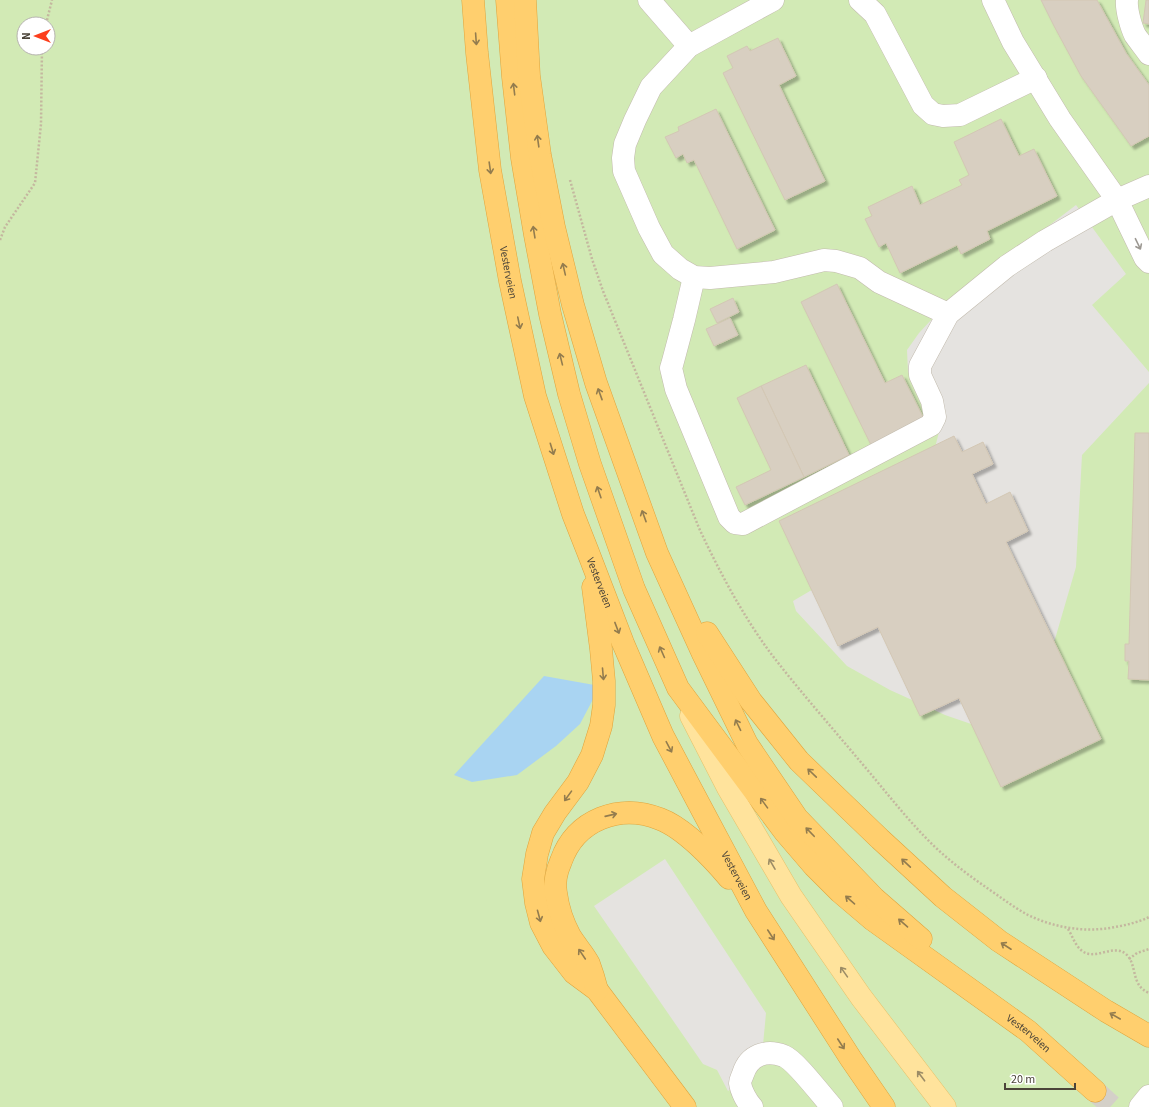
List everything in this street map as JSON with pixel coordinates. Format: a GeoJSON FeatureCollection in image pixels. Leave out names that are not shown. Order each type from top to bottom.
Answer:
{"type":"FeatureCollection","features":[{"type":"Feature","properties":{"kind":"highway","name":"Vesterveien"},"geometry":{"type":"LineString","coordinates":[[473,0],[477,53],[490,170],[510,282],[535,396],[573,514],[623,643],[663,736],[756,911],[851,1059],[884,1107]]}},
{"type":"Feature","properties":{"kind":"highway","name":"Vesterveien"},"geometry":{"type":"LineString","coordinates":[[507,0],[513,76],[522,158],[550,314],[568,387],[590,464],[634,589],[678,688],[784,831],[814,866],[840,892],[873,920],[1028,1031],[1095,1091]]}},
{"type":"Feature","properties":{"kind":"highway"},"geometry":{"type":"LineString","coordinates":[[525,0],[529,76],[540,155],[554,226],[571,298],[596,383],[657,553],[702,654],[747,744],[797,818],[874,898],[1028,1031]]}},
{"type":"Feature","properties":{"kind":"highway"},"geometry":{"type":"LineString","coordinates":[[588,552],[604,681],[604,705],[601,726],[592,755],[578,782],[555,813],[543,833],[537,854],[533,879],[536,903],[541,923],[553,946],[574,973],[597,990],[685,1107]]}},
{"type":"Feature","properties":{"kind":"highway"},"geometry":{"type":"LineString","coordinates":[[657,553],[721,657],[747,695],[799,761],[880,839],[949,902],[999,941],[1106,1011],[1149,1036]]}},
{"type":"Feature","properties":{"kind":"highway"},"geometry":{"type":"LineString","coordinates":[[597,990],[588,963],[570,937],[562,917],[555,892],[557,870],[563,854],[573,838],[586,825],[604,817],[620,813],[641,813],[661,819],[678,829],[715,861],[756,911]]}},
{"type":"Feature","properties":{"kind":"main road","name":"Vesterveien"},"geometry":{"type":"LineString","coordinates":[[678,688],[728,788],[791,896],[861,997],[945,1107]]}},
{"type":"Feature","properties":{"kind":"street"},"geometry":{"type":"LineString","coordinates":[[649,0],[689,46]]}},
{"type":"Feature","properties":{"kind":"street"},"geometry":{"type":"LineString","coordinates":[[773,0],[689,46],[651,88],[625,144],[623,158],[624,171],[649,228],[663,254],[680,269],[694,277],[710,278],[774,272],[824,260],[836,261],[860,268],[880,282],[948,314]]}},
{"type":"Feature","properties":{"kind":"street"},"geometry":{"type":"LineString","coordinates":[[860,0],[875,14],[923,105],[933,114],[943,116],[960,115],[1036,78]]}},
{"type":"Feature","properties":{"kind":"street"},"geometry":{"type":"LineString","coordinates":[[993,0],[1014,42],[1060,119],[1117,200],[1145,258],[1149,262]]}},
{"type":"Feature","properties":{"kind":"street"},"geometry":{"type":"LineString","coordinates":[[1127,0],[1126,4],[1135,34],[1149,54]]}},
{"type":"Feature","properties":{"kind":"street"},"geometry":{"type":"LineString","coordinates":[[694,277],[671,368],[676,389],[730,517],[735,523],[743,524],[931,425],[935,417],[932,402],[920,375],[920,366],[948,314],[1007,266],[1045,241],[1117,200],[1149,186]]}},
{"type":"Feature","properties":{"kind":"street"},"geometry":{"type":"LineString","coordinates":[[1117,200],[1149,228]]}},
{"type":"Feature","properties":{"kind":"street"},"geometry":{"type":"LineString","coordinates":[[752,1107],[747,1102],[740,1082],[745,1066],[757,1055],[771,1053],[786,1057],[799,1068],[832,1107]]}},
{"type":"Feature","properties":{"kind":"street"},"geometry":{"type":"LineString","coordinates":[[1140,1107],[1149,1096]]}},
{"type":"Feature","properties":{"kind":"path"},"geometry":{"type":"LineString","coordinates":[[48,16],[52,0]]}},
{"type":"Feature","properties":{"kind":"path"},"geometry":{"type":"LineString","coordinates":[[0,240],[5,226],[35,182],[41,124],[42,56]]}},
{"type":"Feature","properties":{"kind":"path"},"geometry":{"type":"LineString","coordinates":[[570,179],[592,259],[603,290],[699,528],[711,554],[738,603],[768,649],[909,819],[939,850],[976,880],[1028,915],[1045,922],[1068,928],[1089,930],[1105,929],[1128,925],[1149,917]]}},
{"type":"Feature","properties":{"kind":"path"},"geometry":{"type":"LineString","coordinates":[[1068,928],[1082,951],[1099,953],[1118,950],[1126,954],[1130,959],[1138,986],[1149,993]]}},
{"type":"Feature","properties":{"kind":"path"},"geometry":{"type":"LineString","coordinates":[[1130,959],[1137,953],[1149,949]]}},
{"type":"Feature","properties":{"kind":"green space"},"geometry":{"type":"Polygon","coordinates":[[[0,0],[1149,0],[1149,1107],[0,1107],[0,0]]]}},
{"type":"Feature","properties":{"kind":"shaded area"},"geometry":{"type":"Polygon","coordinates":[[[1076,205],[1126,274],[1092,305],[1149,372],[1149,383],[1082,455],[1076,567],[1046,670],[1006,736],[945,715],[890,690],[847,666],[796,611],[793,601],[866,558],[919,511],[940,428],[924,405],[908,372],[907,350],[919,333],[946,304],[1076,205]]]}},
{"type":"Feature","properties":{"kind":"shaded area"},"geometry":{"type":"Polygon","coordinates":[[[665,859],[766,1013],[763,1045],[740,1082],[728,1091],[717,1070],[703,1064],[594,906],[665,859]]]}},
{"type":"Feature","properties":{"kind":"water"},"geometry":{"type":"Polygon","coordinates":[[[544,676],[600,686],[580,724],[556,746],[517,775],[472,782],[454,775],[544,676]]]}},
{"type":"Feature","properties":{"kind":"building"},"geometry":{"type":"Polygon","coordinates":[[[1041,0],[1097,0],[1126,53],[1149,85],[1149,136],[1131,146],[1081,76],[1041,0]]]}},
{"type":"Feature","properties":{"kind":"building"},"geometry":{"type":"Polygon","coordinates":[[[1146,0],[1149,0],[1149,24],[1143,23],[1146,0]]]}},
{"type":"Feature","properties":{"kind":"building"},"geometry":{"type":"Polygon","coordinates":[[[778,38],[796,76],[779,85],[825,181],[785,200],[723,73],[733,68],[727,56],[747,46],[750,51],[778,38]]]}},
{"type":"Feature","properties":{"kind":"building"},"geometry":{"type":"Polygon","coordinates":[[[716,109],[775,230],[737,249],[694,160],[687,163],[683,154],[676,158],[665,137],[679,131],[678,127],[716,109]]]}},
{"type":"Feature","properties":{"kind":"building"},"geometry":{"type":"Polygon","coordinates":[[[1001,119],[1019,156],[1034,149],[1057,196],[987,231],[990,239],[961,254],[957,245],[900,273],[886,243],[879,247],[865,219],[872,216],[868,207],[912,186],[920,205],[962,185],[959,180],[969,175],[954,142],[1001,119]]]}},
{"type":"Feature","properties":{"kind":"building"},"geometry":{"type":"Polygon","coordinates":[[[837,284],[885,383],[902,375],[924,419],[871,445],[801,302],[837,284]]]}},
{"type":"Feature","properties":{"kind":"building"},"geometry":{"type":"Polygon","coordinates":[[[733,298],[739,312],[717,323],[710,309],[733,298]]]}},
{"type":"Feature","properties":{"kind":"building"},"geometry":{"type":"Polygon","coordinates":[[[730,318],[738,335],[714,346],[706,329],[730,318]]]}},
{"type":"Feature","properties":{"kind":"building"},"geometry":{"type":"Polygon","coordinates":[[[806,365],[849,455],[804,477],[761,386],[806,365]]]}},
{"type":"Feature","properties":{"kind":"building"},"geometry":{"type":"Polygon","coordinates":[[[761,386],[804,477],[745,505],[736,487],[771,470],[737,398],[761,386]]]}},
{"type":"Feature","properties":{"kind":"building"},"geometry":{"type":"Polygon","coordinates":[[[1135,433],[1149,433],[1149,680],[1128,679],[1129,661],[1125,661],[1125,644],[1129,644],[1135,433]]]}},
{"type":"Feature","properties":{"kind":"building"},"geometry":{"type":"Polygon","coordinates":[[[954,436],[962,452],[983,442],[993,464],[972,474],[986,504],[1010,492],[1028,531],[1006,542],[1101,739],[1001,787],[959,698],[920,716],[878,627],[838,646],[779,521],[954,436]]]}},
{"type":"Feature","properties":{"kind":"tunnel"},"geometry":{"type":"LineString","coordinates":[[1095,1091],[1113,1107]]}}]}
